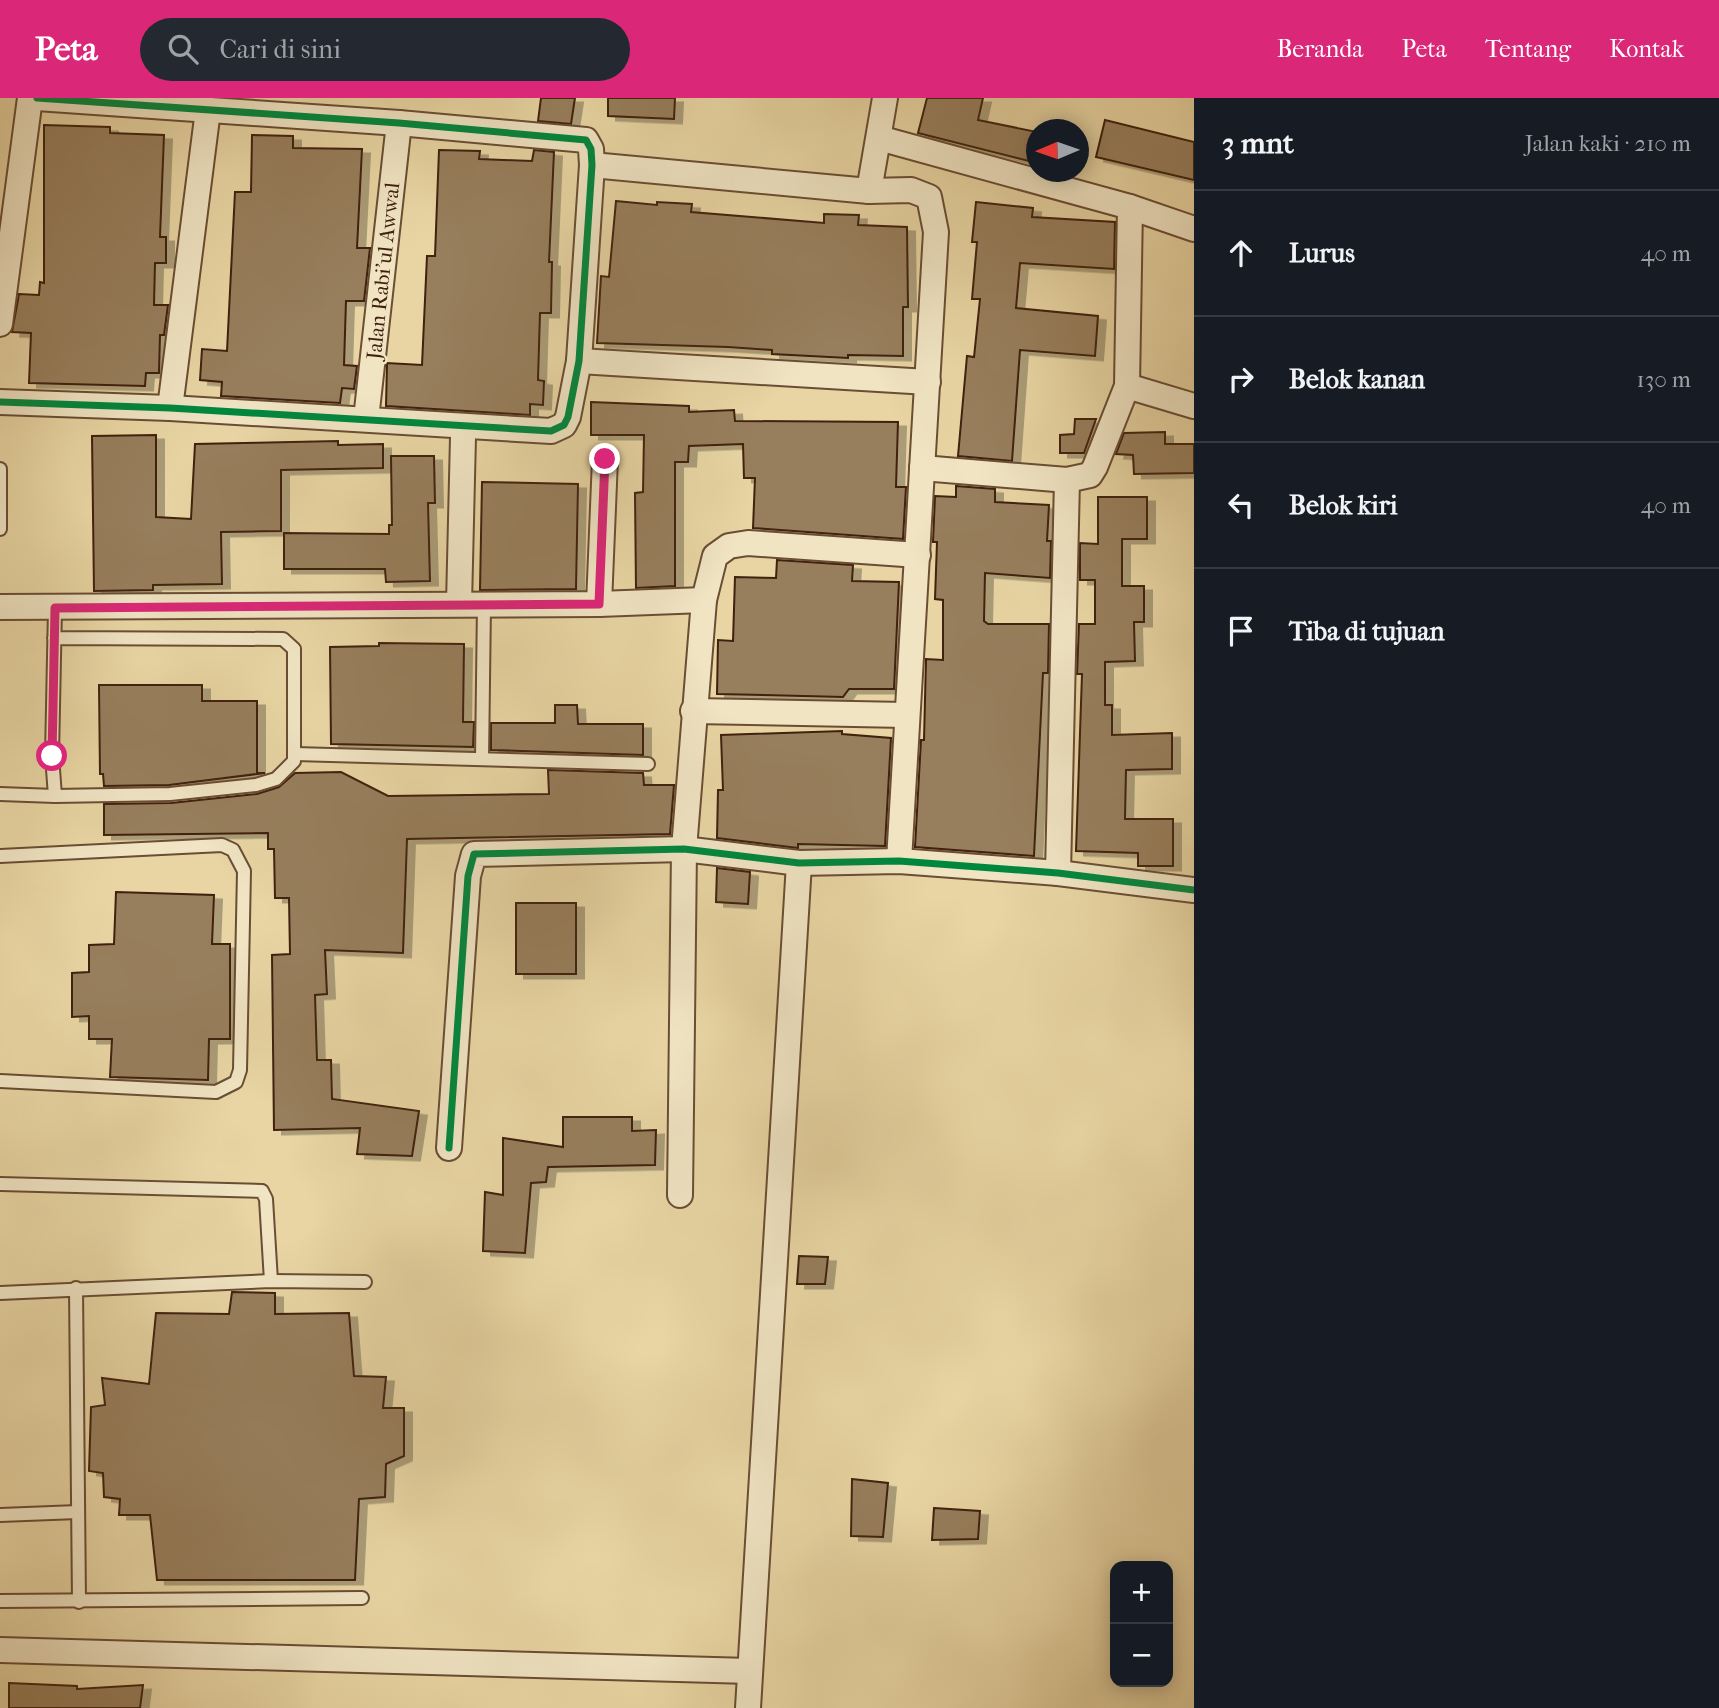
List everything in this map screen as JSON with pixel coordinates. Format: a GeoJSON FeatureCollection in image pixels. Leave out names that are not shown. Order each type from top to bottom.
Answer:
{"type":"FeatureCollection","features":[{"type":"Feature","properties":{"kind":"street"},"geometry":{"type":"LineString","coordinates":[[0,324],[30,98]]}},
{"type":"Feature","properties":{"kind":"street"},"geometry":{"type":"LineString","coordinates":[[0,402],[170,408],[551,431],[559,429],[568,417],[579,361],[592,165],[590,144],[581,139],[399,123],[37,98]]}},
{"type":"Feature","properties":{"kind":"street"},"geometry":{"type":"LineString","coordinates":[[869,191],[885,98]]}},
{"type":"Feature","properties":{"kind":"street"},"geometry":{"type":"LineString","coordinates":[[170,408],[208,110]]}},
{"type":"Feature","properties":{"kind":"street","name":"Jalan Rabi'ul Awwal"},"geometry":{"type":"LineString","coordinates":[[366,419],[399,123]]}},
{"type":"Feature","properties":{"kind":"street"},"geometry":{"type":"LineString","coordinates":[[879,138],[1130,207],[1194,229]]}},
{"type":"Feature","properties":{"kind":"street"},"geometry":{"type":"LineString","coordinates":[[592,165],[869,191],[911,190],[929,197],[934,210],[936,232],[899,861]]}},
{"type":"Feature","properties":{"kind":"street"},"geometry":{"type":"LineString","coordinates":[[922,468],[1067,480],[1090,475],[1127,386],[1130,207]]}},
{"type":"Feature","properties":{"kind":"street"},"geometry":{"type":"LineString","coordinates":[[579,361],[928,382]]}},
{"type":"Feature","properties":{"kind":"street"},"geometry":{"type":"LineString","coordinates":[[1127,386],[1194,407]]}},
{"type":"Feature","properties":{"kind":"street"},"geometry":{"type":"LineString","coordinates":[[463,437],[472,604]]}},
{"type":"Feature","properties":{"kind":"street"},"geometry":{"type":"LineString","coordinates":[[599,604],[605,459]]}},
{"type":"Feature","properties":{"kind":"street"},"geometry":{"type":"LineString","coordinates":[[1058,873],[1067,480]]}},
{"type":"Feature","properties":{"kind":"street"},"geometry":{"type":"LineString","coordinates":[[680,1195],[684,849],[704,600],[715,556],[729,546],[748,543],[918,555]]}},
{"type":"Feature","properties":{"kind":"street"},"geometry":{"type":"LineString","coordinates":[[0,607],[599,604],[704,600]]}},
{"type":"Feature","properties":{"kind":"street"},"geometry":{"type":"LineString","coordinates":[[693,711],[906,715]]}},
{"type":"Feature","properties":{"kind":"street"},"geometry":{"type":"LineString","coordinates":[[449,1148],[468,876],[474,855],[684,849],[799,863],[899,861],[1058,873],[1194,890]]}},
{"type":"Feature","properties":{"kind":"street"},"geometry":{"type":"LineString","coordinates":[[748,1708],[799,863]]}},
{"type":"Feature","properties":{"kind":"street"},"geometry":{"type":"LineString","coordinates":[[0,1650],[750,1671]]}},
{"type":"Feature","properties":{"kind":"lane"},"geometry":{"type":"LineString","coordinates":[[0,469],[0,529]]}},
{"type":"Feature","properties":{"kind":"lane"},"geometry":{"type":"LineString","coordinates":[[472,604],[482,759]]}},
{"type":"Feature","properties":{"kind":"lane"},"geometry":{"type":"LineString","coordinates":[[55,608],[52,756],[55,796]]}},
{"type":"Feature","properties":{"kind":"lane"},"geometry":{"type":"LineString","coordinates":[[0,794],[170,794],[256,785],[276,779],[287,770],[295,754],[294,649],[290,642],[283,639],[229,638],[54,638]]}},
{"type":"Feature","properties":{"kind":"lane"},"geometry":{"type":"LineString","coordinates":[[295,754],[648,764]]}},
{"type":"Feature","properties":{"kind":"lane"},"geometry":{"type":"LineString","coordinates":[[0,856],[222,845],[233,850],[244,871],[240,1070],[236,1082],[216,1092],[0,1081]]}},
{"type":"Feature","properties":{"kind":"lane"},"geometry":{"type":"LineString","coordinates":[[0,1184],[261,1191],[266,1199],[271,1281]]}},
{"type":"Feature","properties":{"kind":"lane"},"geometry":{"type":"LineString","coordinates":[[0,1293],[271,1281],[366,1282]]}},
{"type":"Feature","properties":{"kind":"lane"},"geometry":{"type":"LineString","coordinates":[[76,1288],[79,1602]]}},
{"type":"Feature","properties":{"kind":"lane"},"geometry":{"type":"LineString","coordinates":[[0,1514],[78,1512]]}},
{"type":"Feature","properties":{"kind":"lane"},"geometry":{"type":"LineString","coordinates":[[0,1601],[362,1598]]}},
{"type":"Feature","properties":{"kind":"building"},"geometry":{"type":"Polygon","coordinates":[[[541,98],[575,98],[571,124],[538,121],[541,98]]]}},
{"type":"Feature","properties":{"kind":"building"},"geometry":{"type":"Polygon","coordinates":[[[608,98],[675,98],[674,119],[608,116],[608,98]]]}},
{"type":"Feature","properties":{"kind":"building"},"geometry":{"type":"Polygon","coordinates":[[[927,98],[983,98],[978,120],[1026,130],[1026,160],[918,133],[927,98]]]}},
{"type":"Feature","properties":{"kind":"building"},"geometry":{"type":"Polygon","coordinates":[[[1105,120],[1194,142],[1194,180],[1096,157],[1105,120]]]}},
{"type":"Feature","properties":{"kind":"building"},"geometry":{"type":"Polygon","coordinates":[[[44,125],[110,127],[110,133],[164,135],[160,237],[166,237],[166,263],[155,263],[154,305],[168,305],[164,335],[160,335],[159,373],[146,373],[145,386],[29,383],[31,333],[12,332],[19,294],[39,295],[40,282],[44,283],[44,125]]]}},
{"type":"Feature","properties":{"kind":"building"},"geometry":{"type":"Polygon","coordinates":[[[252,135],[293,136],[293,148],[362,149],[357,248],[370,248],[364,301],[346,301],[344,365],[357,366],[354,389],[342,388],[340,403],[221,396],[222,382],[200,380],[202,349],[227,351],[235,192],[251,192],[252,135]]]}},
{"type":"Feature","properties":{"kind":"building"},"geometry":{"type":"Polygon","coordinates":[[[439,150],[480,151],[479,159],[532,161],[534,150],[554,152],[549,262],[552,262],[551,313],[540,313],[538,380],[544,381],[543,405],[530,404],[530,415],[386,406],[387,363],[422,365],[427,256],[435,256],[439,150]]]}},
{"type":"Feature","properties":{"kind":"building"},"geometry":{"type":"Polygon","coordinates":[[[616,201],[657,205],[657,202],[692,204],[691,212],[824,223],[824,214],[859,215],[858,225],[907,227],[908,307],[903,307],[903,356],[848,355],[848,358],[772,354],[772,350],[728,347],[597,343],[601,276],[609,277],[616,201]]]}},
{"type":"Feature","properties":{"kind":"building"},"geometry":{"type":"Polygon","coordinates":[[[976,202],[1033,208],[1032,217],[1115,222],[1114,269],[1020,263],[1016,308],[1098,316],[1095,356],[1020,350],[1012,461],[958,456],[967,356],[974,357],[980,299],[972,299],[977,242],[972,242],[976,202]]]}},
{"type":"Feature","properties":{"kind":"building"},"geometry":{"type":"Polygon","coordinates":[[[591,402],[689,406],[689,412],[734,410],[735,421],[898,422],[896,487],[906,487],[903,539],[753,528],[755,478],[744,478],[743,444],[689,446],[688,462],[675,462],[675,586],[636,588],[635,493],[643,492],[644,435],[591,435],[591,402]]]}},
{"type":"Feature","properties":{"kind":"building"},"geometry":{"type":"Polygon","coordinates":[[[1075,419],[1096,419],[1084,453],[1060,453],[1060,435],[1074,434],[1075,419]]]}},
{"type":"Feature","properties":{"kind":"building"},"geometry":{"type":"Polygon","coordinates":[[[1165,432],[1165,444],[1194,444],[1194,473],[1134,474],[1133,455],[1116,454],[1124,433],[1165,432]]]}},
{"type":"Feature","properties":{"kind":"building"},"geometry":{"type":"Polygon","coordinates":[[[156,435],[156,517],[191,519],[195,444],[338,441],[338,445],[383,444],[383,468],[281,470],[281,531],[221,532],[222,584],[153,585],[153,590],[94,591],[92,436],[156,435]]]}},
{"type":"Feature","properties":{"kind":"building"},"geometry":{"type":"Polygon","coordinates":[[[391,456],[434,456],[435,503],[428,503],[430,581],[386,582],[385,569],[284,569],[284,533],[389,534],[389,525],[392,525],[391,456]]]}},
{"type":"Feature","properties":{"kind":"building"},"geometry":{"type":"Polygon","coordinates":[[[482,482],[578,484],[576,589],[480,590],[482,482]]]}},
{"type":"Feature","properties":{"kind":"building"},"geometry":{"type":"Polygon","coordinates":[[[956,486],[995,489],[995,502],[1049,505],[1047,541],[1051,541],[1050,578],[985,573],[984,621],[988,624],[1049,624],[1048,673],[1043,673],[1034,856],[915,847],[921,740],[924,740],[926,659],[943,660],[943,600],[935,599],[935,496],[956,497],[956,486]]]}},
{"type":"Feature","properties":{"kind":"building"},"geometry":{"type":"Polygon","coordinates":[[[1098,497],[1147,497],[1147,539],[1122,539],[1122,586],[1144,586],[1144,622],[1134,622],[1135,661],[1105,662],[1105,705],[1112,705],[1112,735],[1172,733],[1172,769],[1126,770],[1125,819],[1173,819],[1173,866],[1138,866],[1138,853],[1076,851],[1082,674],[1077,674],[1079,624],[1095,624],[1095,580],[1080,580],[1080,543],[1098,544],[1098,497]]]}},
{"type":"Feature","properties":{"kind":"building"},"geometry":{"type":"Polygon","coordinates":[[[777,560],[853,565],[852,581],[899,582],[894,689],[849,689],[843,697],[717,694],[718,640],[733,641],[735,577],[776,578],[777,560]]]}},
{"type":"Feature","properties":{"kind":"building"},"geometry":{"type":"Polygon","coordinates":[[[379,643],[464,644],[463,722],[474,722],[473,747],[331,744],[330,647],[379,646],[379,643]]]}},
{"type":"Feature","properties":{"kind":"building"},"geometry":{"type":"Polygon","coordinates":[[[99,685],[202,685],[202,701],[257,701],[257,773],[265,773],[169,785],[104,786],[103,774],[100,774],[99,685]]]}},
{"type":"Feature","properties":{"kind":"building"},"geometry":{"type":"Polygon","coordinates":[[[555,705],[577,705],[578,724],[643,724],[643,755],[491,750],[491,723],[555,723],[555,705]]]}},
{"type":"Feature","properties":{"kind":"building"},"geometry":{"type":"Polygon","coordinates":[[[842,731],[842,734],[891,738],[885,846],[798,844],[798,848],[717,838],[718,790],[723,790],[721,735],[842,731]]]}},
{"type":"Feature","properties":{"kind":"building"},"geometry":{"type":"Polygon","coordinates":[[[548,770],[643,773],[644,785],[674,785],[670,834],[407,839],[403,953],[325,950],[327,994],[315,995],[317,1060],[331,1060],[332,1099],[419,1111],[412,1156],[357,1154],[360,1128],[274,1130],[272,955],[290,954],[289,898],[275,898],[274,849],[268,849],[268,833],[104,835],[104,804],[171,803],[257,794],[279,787],[295,773],[341,772],[388,796],[549,794],[548,770]]]}},
{"type":"Feature","properties":{"kind":"building"},"geometry":{"type":"Polygon","coordinates":[[[717,868],[750,872],[748,904],[716,902],[717,868]]]}},
{"type":"Feature","properties":{"kind":"building"},"geometry":{"type":"Polygon","coordinates":[[[116,892],[214,895],[212,944],[230,944],[230,1039],[209,1039],[208,1080],[110,1077],[112,1039],[89,1039],[89,1016],[72,1017],[72,973],[89,972],[89,945],[114,944],[116,892]]]}},
{"type":"Feature","properties":{"kind":"building"},"geometry":{"type":"Polygon","coordinates":[[[516,903],[576,903],[576,974],[516,974],[516,903]]]}},
{"type":"Feature","properties":{"kind":"building"},"geometry":{"type":"Polygon","coordinates":[[[563,1117],[632,1117],[632,1131],[656,1130],[655,1165],[548,1167],[546,1182],[531,1183],[525,1253],[483,1251],[485,1192],[503,1195],[503,1138],[563,1147],[563,1117]]]}},
{"type":"Feature","properties":{"kind":"building"},"geometry":{"type":"Polygon","coordinates":[[[799,1256],[828,1257],[825,1284],[797,1284],[799,1256]]]}},
{"type":"Feature","properties":{"kind":"building"},"geometry":{"type":"Polygon","coordinates":[[[232,1292],[275,1293],[275,1314],[349,1313],[354,1376],[386,1377],[383,1408],[404,1408],[404,1456],[386,1464],[385,1497],[359,1499],[355,1580],[157,1580],[150,1515],[119,1515],[120,1499],[104,1497],[103,1473],[89,1471],[91,1407],[105,1405],[102,1378],[149,1384],[156,1313],[229,1314],[232,1292]]]}},
{"type":"Feature","properties":{"kind":"building"},"geometry":{"type":"Polygon","coordinates":[[[852,1479],[888,1483],[883,1537],[851,1536],[852,1479]]]}},
{"type":"Feature","properties":{"kind":"building"},"geometry":{"type":"Polygon","coordinates":[[[934,1508],[980,1511],[978,1539],[932,1540],[934,1508]]]}},
{"type":"Feature","properties":{"kind":"building"},"geometry":{"type":"Polygon","coordinates":[[[9,1683],[77,1686],[77,1689],[143,1685],[140,1708],[9,1708],[9,1683]]]}},
{"type":"Feature","properties":{"kind":"cycle path"},"geometry":{"type":"LineString","coordinates":[[0,402],[170,408],[551,431],[564,425],[568,417],[579,361],[592,165],[591,149],[586,140],[399,123],[37,98]]}},
{"type":"Feature","properties":{"kind":"cycle path"},"geometry":{"type":"LineString","coordinates":[[449,1148],[468,876],[474,854],[684,849],[799,863],[899,861],[1058,873],[1194,890]]}},
{"type":"Feature","properties":{"kind":"route"},"geometry":{"type":"LineString","coordinates":[[52,756],[55,608],[599,604],[605,459]]}}]}
